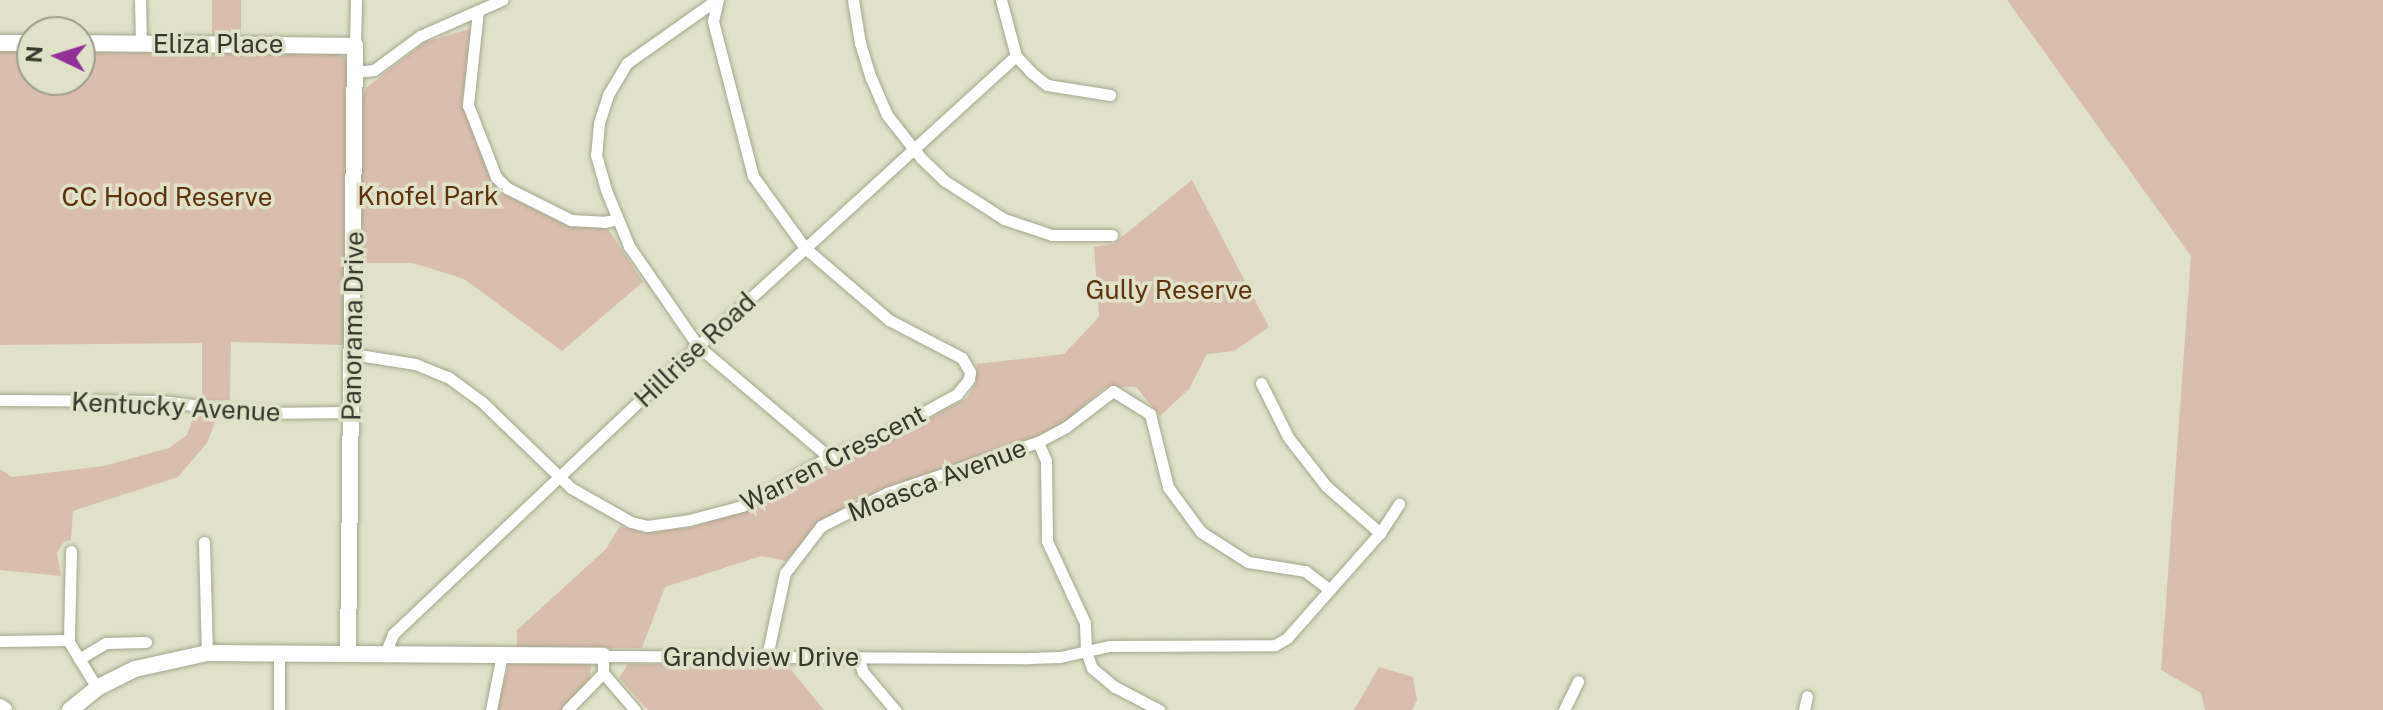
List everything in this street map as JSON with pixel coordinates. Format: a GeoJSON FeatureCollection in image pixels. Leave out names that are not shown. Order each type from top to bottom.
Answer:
{"type":"FeatureCollection","features":[{"type":"Feature","properties":{"kind":"street"},"geometry":{"type":"LineString","coordinates":[[140,0],[141,44]]}},
{"type":"Feature","properties":{"kind":"street","name":"Panorama Drive"},"geometry":{"type":"LineString","coordinates":[[348,652],[356,0]]}},
{"type":"Feature","properties":{"kind":"street"},"geometry":{"type":"LineString","coordinates":[[355,72],[374,70],[420,36],[502,0]]}},
{"type":"Feature","properties":{"kind":"street"},"geometry":{"type":"LineString","coordinates":[[717,0],[627,63],[608,95],[599,123],[596,155],[629,246],[661,297],[698,346],[829,457]]}},
{"type":"Feature","properties":{"kind":"street"},"geometry":{"type":"LineString","coordinates":[[717,0],[713,21],[753,176],[805,248]]}},
{"type":"Feature","properties":{"kind":"street"},"geometry":{"type":"LineString","coordinates":[[853,0],[860,43],[887,115],[913,150],[945,181],[1004,219],[1052,235],[1112,235]]}},
{"type":"Feature","properties":{"kind":"street"},"geometry":{"type":"LineString","coordinates":[[1001,0],[1016,56],[1047,85],[1110,95]]}},
{"type":"Feature","properties":{"kind":"street"},"geometry":{"type":"LineString","coordinates":[[478,11],[468,105],[496,177],[507,188],[571,220],[604,222],[618,219]]}},
{"type":"Feature","properties":{"kind":"street","name":"Eliza Place"},"geometry":{"type":"LineString","coordinates":[[96,43],[355,46]]}},
{"type":"Feature","properties":{"kind":"street","name":"Hillrise Road"},"geometry":{"type":"LineString","coordinates":[[385,654],[393,634],[698,346],[1016,56]]}},
{"type":"Feature","properties":{"kind":"street","name":"Warren Crescent"},"geometry":{"type":"LineString","coordinates":[[352,354],[415,364],[448,377],[495,413],[559,478],[608,509],[647,526],[689,520],[742,506],[829,457],[868,443],[957,394],[969,379],[970,372],[955,354],[908,333],[889,320],[805,248]]}},
{"type":"Feature","properties":{"kind":"street"},"geometry":{"type":"LineString","coordinates":[[1261,383],[1288,437],[1326,486],[1380,533]]}},
{"type":"Feature","properties":{"kind":"street","name":"Moasca Avenue"},"geometry":{"type":"LineString","coordinates":[[767,656],[785,573],[821,526],[873,499],[1038,442],[1066,427],[1107,392],[1118,392],[1150,414],[1168,487],[1201,532],[1248,562],[1305,571],[1329,589]]}},
{"type":"Feature","properties":{"kind":"street","name":"Kentucky Avenue"},"geometry":{"type":"LineString","coordinates":[[0,400],[161,401],[255,413],[352,412]]}},
{"type":"Feature","properties":{"kind":"street"},"geometry":{"type":"LineString","coordinates":[[1038,442],[1046,461],[1047,541],[1085,623],[1086,651],[1092,668],[1115,687],[1159,710]]}},
{"type":"Feature","properties":{"kind":"street","name":"Grandview Drive"},"geometry":{"type":"LineString","coordinates":[[70,710],[97,688],[135,669],[207,653],[502,654],[603,664],[767,656],[1029,658],[1109,646],[1275,645],[1287,638],[1380,533],[1399,504]]}},
{"type":"Feature","properties":{"kind":"street"},"geometry":{"type":"LineString","coordinates":[[204,542],[207,653]]}},
{"type":"Feature","properties":{"kind":"street"},"geometry":{"type":"LineString","coordinates":[[71,551],[69,640],[97,688]]}},
{"type":"Feature","properties":{"kind":"street"},"geometry":{"type":"LineString","coordinates":[[0,641],[69,640]]}},
{"type":"Feature","properties":{"kind":"street"},"geometry":{"type":"LineString","coordinates":[[79,659],[106,643],[146,642]]}},
{"type":"Feature","properties":{"kind":"street"},"geometry":{"type":"LineString","coordinates":[[279,652],[279,710]]}},
{"type":"Feature","properties":{"kind":"street"},"geometry":{"type":"LineString","coordinates":[[491,710],[502,654]]}},
{"type":"Feature","properties":{"kind":"street"},"geometry":{"type":"LineString","coordinates":[[858,657],[863,672],[895,710]]}},
{"type":"Feature","properties":{"kind":"street"},"geometry":{"type":"LineString","coordinates":[[567,710],[603,664],[635,710]]}},
{"type":"Feature","properties":{"kind":"street"},"geometry":{"type":"LineString","coordinates":[[1564,710],[1578,681]]}},
{"type":"Feature","properties":{"kind":"street"},"geometry":{"type":"LineString","coordinates":[[1804,710],[1807,696]]}},
{"type":"Feature","properties":{"kind":"green space"},"geometry":{"type":"Polygon","coordinates":[[[212,0],[241,0],[241,35],[212,35],[212,0]]]}},
{"type":"Feature","properties":{"kind":"green space"},"geometry":{"type":"Polygon","coordinates":[[[2007,0],[2383,0],[2383,710],[2205,710],[2201,693],[2161,670],[2191,256],[2007,0]]]}},
{"type":"Feature","properties":{"kind":"green space","name":"Knofel Park"},"geometry":{"type":"Polygon","coordinates":[[[473,28],[462,100],[498,191],[567,226],[608,229],[643,282],[562,351],[464,279],[413,263],[361,263],[361,105],[366,88],[425,42],[473,28]]]}},
{"type":"Feature","properties":{"kind":"green space","name":"CC Hood Reserve"},"geometry":{"type":"Polygon","coordinates":[[[0,51],[16,52],[16,96],[96,96],[96,52],[341,54],[348,62],[345,345],[231,342],[230,400],[202,400],[202,343],[0,345],[0,51]]]}},
{"type":"Feature","properties":{"kind":"green space","name":"Gully Reserve"},"geometry":{"type":"Polygon","coordinates":[[[1192,180],[1269,327],[1234,351],[1207,354],[1189,389],[1160,416],[1136,387],[1105,387],[1064,424],[1018,447],[854,500],[812,531],[786,561],[761,556],[665,587],[642,648],[517,647],[517,630],[606,549],[620,526],[644,533],[694,527],[765,503],[820,470],[863,455],[967,398],[976,383],[977,364],[1064,354],[1099,317],[1094,247],[1113,244],[1192,180]]]}},
{"type":"Feature","properties":{"kind":"green space"},"geometry":{"type":"Polygon","coordinates":[[[194,415],[216,419],[207,443],[178,477],[73,511],[71,540],[64,542],[57,553],[61,576],[0,570],[0,469],[12,477],[104,466],[169,448],[187,435],[194,415]]]}},
{"type":"Feature","properties":{"kind":"green space"},"geometry":{"type":"Polygon","coordinates":[[[591,663],[590,681],[564,710],[497,710],[509,664],[591,663]]]}},
{"type":"Feature","properties":{"kind":"green space"},"geometry":{"type":"Polygon","coordinates":[[[628,664],[788,666],[824,710],[648,710],[619,678],[628,664]]]}},
{"type":"Feature","properties":{"kind":"green space"},"geometry":{"type":"Polygon","coordinates":[[[1379,667],[1413,677],[1417,700],[1412,710],[1354,710],[1379,667]]]}}]}
